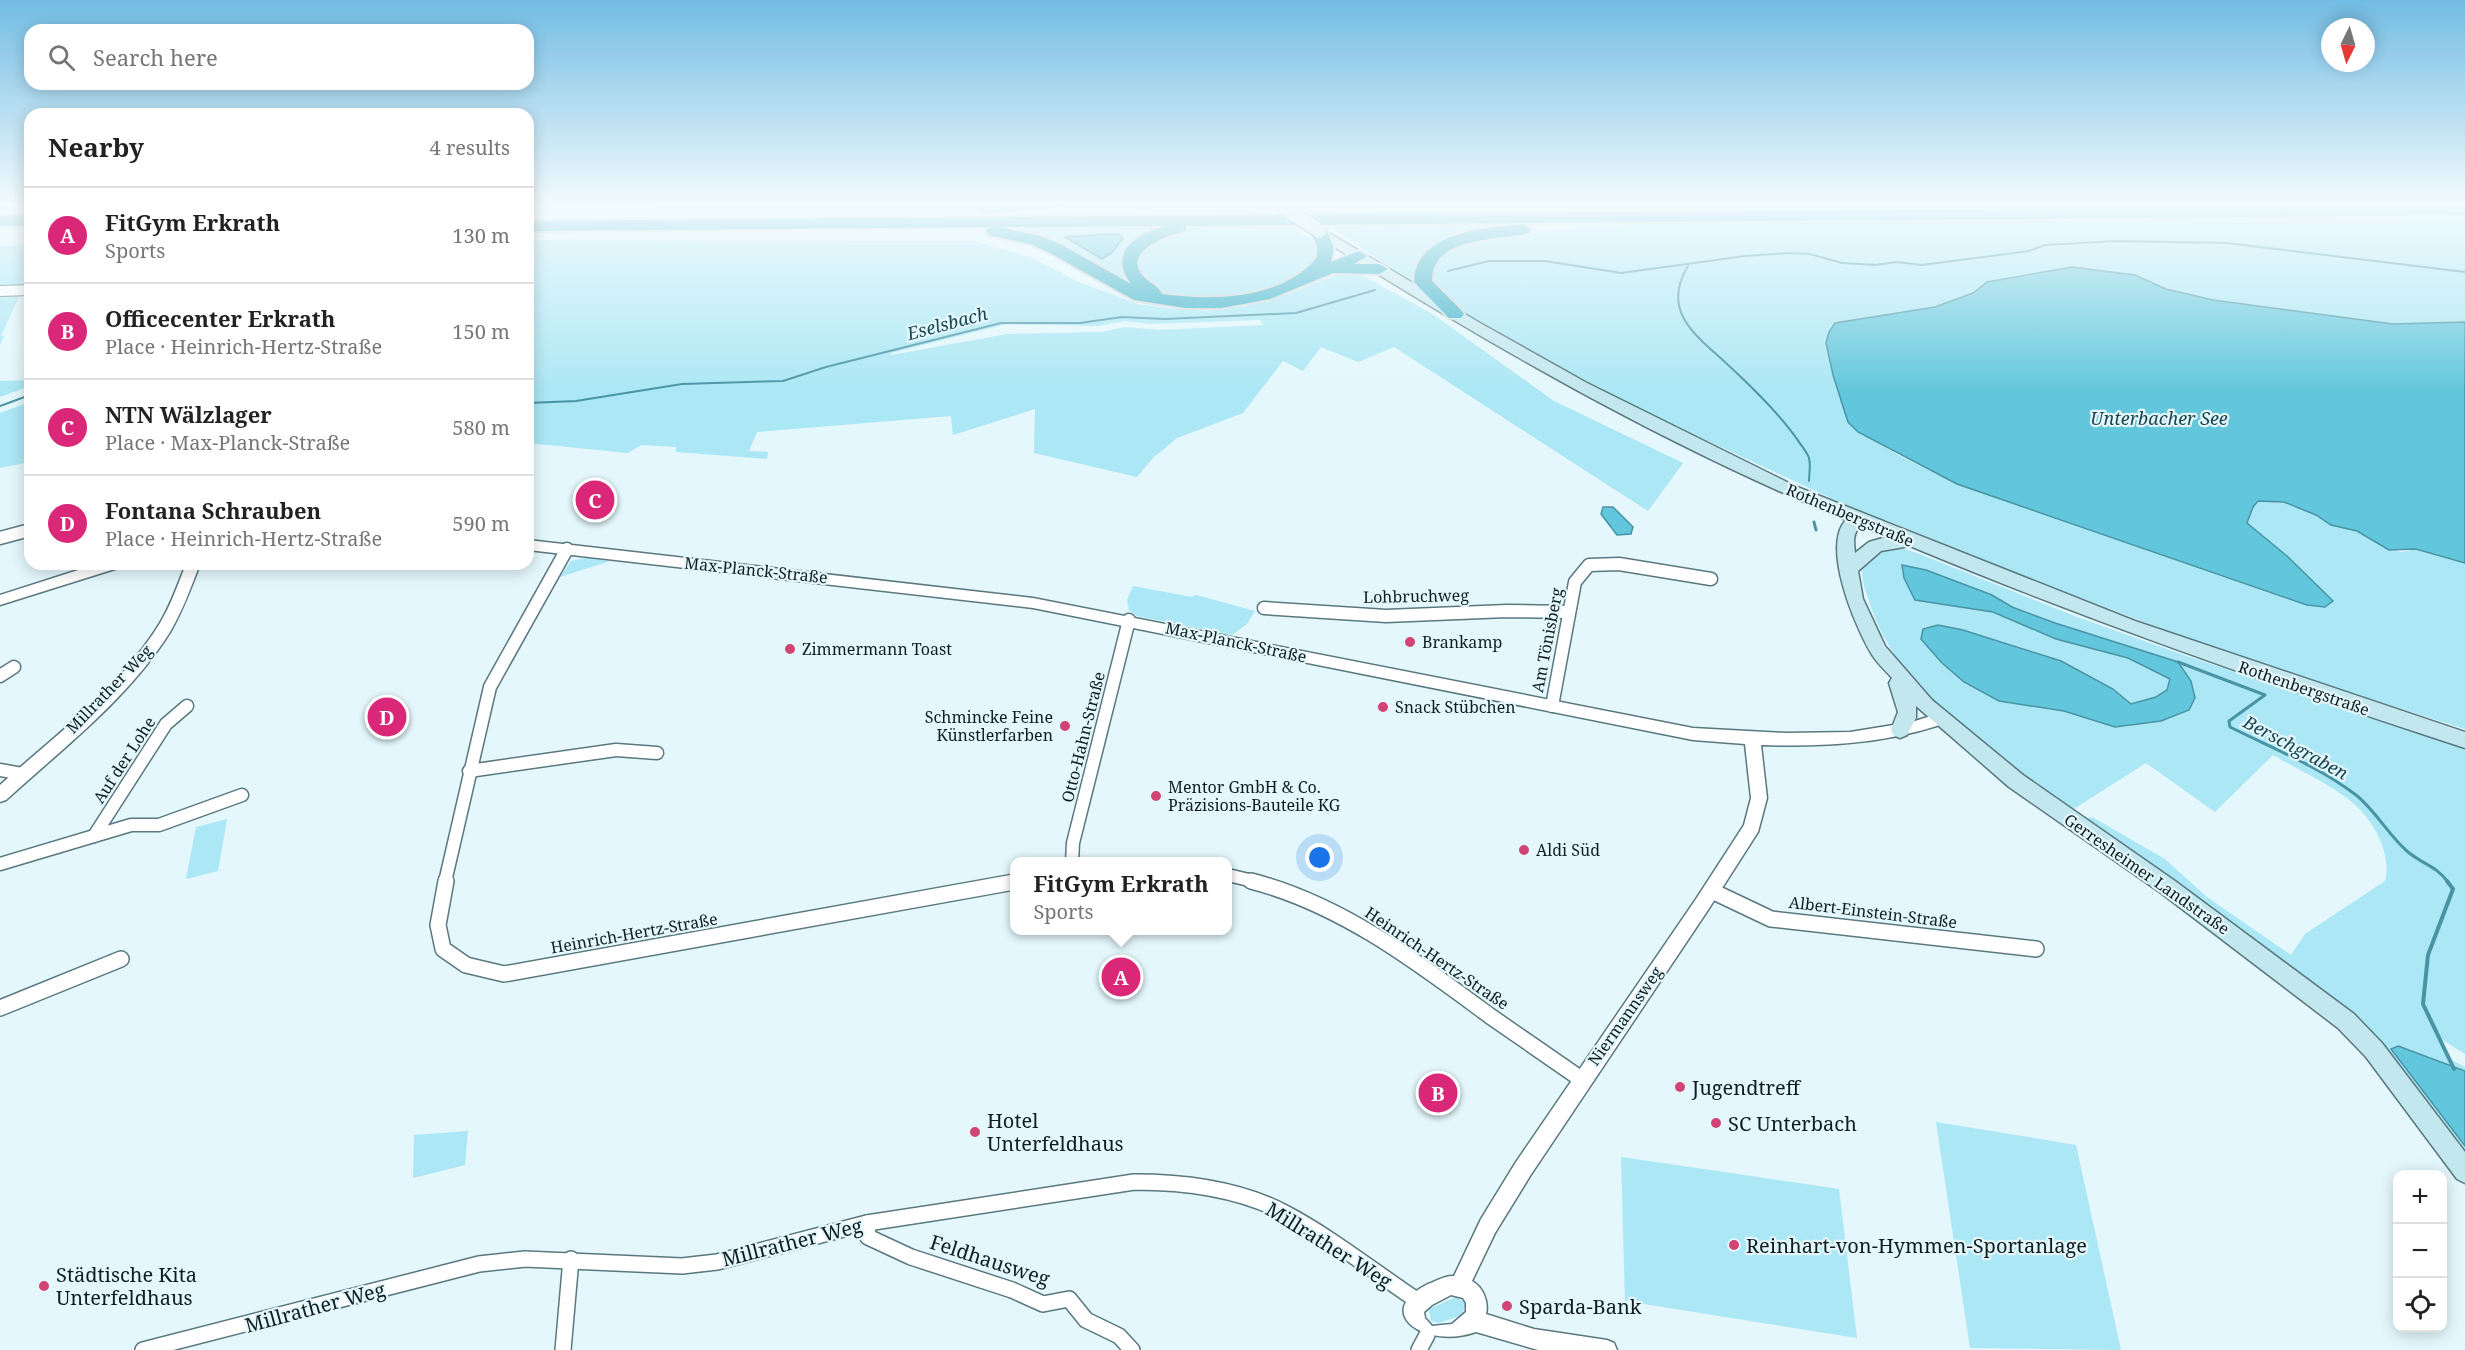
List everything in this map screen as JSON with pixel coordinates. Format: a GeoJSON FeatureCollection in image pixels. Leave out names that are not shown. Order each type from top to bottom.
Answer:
{"type":"FeatureCollection","features":[{"type":"Feature","properties":{"kind":"highway"},"geometry":{"type":"LineString","coordinates":[[1082,265],[1140,296],[1186,303],[1246,300],[1270,294],[1338,265]]}},
{"type":"Feature","properties":{"kind":"highway"},"geometry":{"type":"LineString","coordinates":[[1130,265],[1130,270],[1141,285],[1152,292],[1186,303]]}},
{"type":"Feature","properties":{"kind":"highway"},"geometry":{"type":"LineString","coordinates":[[1311,277],[1321,265]]}},
{"type":"Feature","properties":{"kind":"highway"},"geometry":{"type":"LineString","coordinates":[[1424,265],[1422,277],[1425,286],[1455,314]]}},
{"type":"Feature","properties":{"kind":"highway"},"geometry":{"type":"LineString","coordinates":[[1311,277],[1346,269],[1379,269]]}},
{"type":"Feature","properties":{"kind":"main road","name":"Rothenbergstraße"},"geometry":{"type":"LineString","coordinates":[[1373,265],[1574,381],[1779,485],[2154,636],[2293,685],[2465,740]]}},
{"type":"Feature","properties":{"kind":"main road"},"geometry":{"type":"LineString","coordinates":[[1779,485],[1835,520],[1845,540]]}},
{"type":"Feature","properties":{"kind":"main road"},"geometry":{"type":"LineString","coordinates":[[1845,540],[1850,526],[1863,520]]}},
{"type":"Feature","properties":{"kind":"main road","name":"Gerresheimer Landstraße"},"geometry":{"type":"LineString","coordinates":[[1850,568],[1867,526],[1863,520]]}},
{"type":"Feature","properties":{"kind":"main road","name":"Gerresheimer Landstraße"},"geometry":{"type":"LineString","coordinates":[[1845,540],[1854,598],[1867,628],[1887,663],[1940,719],[2016,781],[2168,887],[2332,1009],[2374,1050],[2465,1171]]}},
{"type":"Feature","properties":{"kind":"main road"},"geometry":{"type":"LineString","coordinates":[[1850,568],[1868,549],[1878,543],[1916,542]]}},
{"type":"Feature","properties":{"kind":"main road"},"geometry":{"type":"LineString","coordinates":[[1887,663],[1907,701],[1907,721],[1900,730]]}},
{"type":"Feature","properties":{"kind":"street"},"geometry":{"type":"LineString","coordinates":[[0,291],[24,290]]}},
{"type":"Feature","properties":{"kind":"street"},"geometry":{"type":"LineString","coordinates":[[0,538],[24,532]]}},
{"type":"Feature","properties":{"kind":"street","name":"Max-Planck-Straße"},"geometry":{"type":"LineString","coordinates":[[534,546],[962,592],[1130,620],[1693,734],[1752,739],[1804,740],[1900,730],[1940,719]]}},
{"type":"Feature","properties":{"kind":"street","name":"Heinrich-Hertz-Straße"},"geometry":{"type":"LineString","coordinates":[[567,549],[490,687],[439,910],[439,941],[457,959],[483,971],[504,974],[1010,883]]}},
{"type":"Feature","properties":{"kind":"street","name":"Am Tönisberg"},"geometry":{"type":"LineString","coordinates":[[1552,706],[1575,582],[1589,565],[1628,564],[1682,577],[1711,579]]}},
{"type":"Feature","properties":{"kind":"street"},"geometry":{"type":"LineString","coordinates":[[0,600],[94,570]]}},
{"type":"Feature","properties":{"kind":"street","name":"Millrather Weg"},"geometry":{"type":"LineString","coordinates":[[0,795],[118,685],[146,653],[168,622],[190,570]]}},
{"type":"Feature","properties":{"kind":"street","name":"Lohbruchweg"},"geometry":{"type":"LineString","coordinates":[[1264,608],[1386,616],[1507,611],[1569,612]]}},
{"type":"Feature","properties":{"kind":"street","name":"Otto-Hahn-Straße"},"geometry":{"type":"LineString","coordinates":[[1072,857],[1073,843],[1092,762],[1130,620]]}},
{"type":"Feature","properties":{"kind":"street"},"geometry":{"type":"LineString","coordinates":[[0,676],[14,667]]}},
{"type":"Feature","properties":{"kind":"street","name":"Auf der Lohe"},"geometry":{"type":"LineString","coordinates":[[94,836],[166,724],[186,706]]}},
{"type":"Feature","properties":{"kind":"street","name":"Niermannsweg"},"geometry":{"type":"LineString","coordinates":[[1460,1286],[1468,1264],[1495,1216],[1581,1079],[1712,891],[1752,827],[1759,798],[1752,739]]}},
{"type":"Feature","properties":{"kind":"street"},"geometry":{"type":"LineString","coordinates":[[469,771],[616,750],[657,753]]}},
{"type":"Feature","properties":{"kind":"street"},"geometry":{"type":"LineString","coordinates":[[0,770],[22,774]]}},
{"type":"Feature","properties":{"kind":"street"},"geometry":{"type":"LineString","coordinates":[[0,864],[131,825],[159,825],[242,795]]}},
{"type":"Feature","properties":{"kind":"street","name":"Heinrich-Hertz-Straße"},"geometry":{"type":"LineString","coordinates":[[1232,875],[1283,889],[1361,926],[1402,952],[1581,1079]]}},
{"type":"Feature","properties":{"kind":"street","name":"Albert-Einstein-Straße"},"geometry":{"type":"LineString","coordinates":[[1712,891],[1756,914],[1771,919],[2036,949]]}},
{"type":"Feature","properties":{"kind":"street"},"geometry":{"type":"LineString","coordinates":[[0,1008],[121,959]]}},
{"type":"Feature","properties":{"kind":"street","name":"Millrather Weg"},"geometry":{"type":"LineString","coordinates":[[143,1350],[479,1264],[525,1259],[571,1259],[682,1266],[717,1262],[867,1224],[1134,1182],[1199,1185],[1253,1199],[1284,1212],[1357,1263],[1418,1301]]}},
{"type":"Feature","properties":{"kind":"street","name":"Feldhausweg"},"geometry":{"type":"LineString","coordinates":[[867,1224],[868,1237],[911,1257],[1012,1290],[1043,1304],[1069,1299],[1086,1320],[1119,1336],[1132,1350]]}},
{"type":"Feature","properties":{"kind":"street"},"geometry":{"type":"LineString","coordinates":[[563,1350],[571,1259]]}},
{"type":"Feature","properties":{"kind":"street"},"geometry":{"type":"LineString","coordinates":[[1451,1285],[1460,1286],[1469,1290],[1479,1303],[1474,1321],[1468,1327],[1423,1342],[1416,1322],[1415,1308],[1418,1301],[1424,1295],[1451,1285]]}},
{"type":"Feature","properties":{"kind":"street"},"geometry":{"type":"LineString","coordinates":[[1474,1321],[1534,1339],[1607,1350]]}},
{"type":"Feature","properties":{"kind":"shaded area"},"geometry":{"type":"Polygon","coordinates":[[[0,265],[24,265],[24,288],[0,289],[0,265]]]}},
{"type":"Feature","properties":{"kind":"shaded area"},"geometry":{"type":"Polygon","coordinates":[[[534,265],[1046,265],[1076,281],[1138,304],[1206,311],[1270,301],[1341,273],[1360,274],[1434,315],[1554,401],[1683,463],[1648,511],[1394,347],[1358,362],[1321,347],[1303,371],[1283,361],[1243,413],[1177,438],[1153,458],[1137,477],[1034,453],[1035,409],[953,435],[951,416],[757,432],[749,451],[768,452],[767,459],[676,452],[676,447],[641,445],[628,453],[534,444],[534,265]],[[1260,320],[1149,324],[1125,321],[1097,326],[1007,324],[891,353],[891,355],[1007,334],[1102,332],[1124,327],[1159,330],[1263,325],[1260,320]]]}},
{"type":"Feature","properties":{"kind":"shaded area"},"geometry":{"type":"Polygon","coordinates":[[[1085,265],[1136,265],[1142,289],[1085,265]]]}},
{"type":"Feature","properties":{"kind":"shaded area"},"geometry":{"type":"Polygon","coordinates":[[[1137,265],[1310,265],[1302,273],[1271,287],[1229,296],[1186,297],[1168,294],[1154,289],[1137,273],[1137,265]]]}},
{"type":"Feature","properties":{"kind":"shaded area"},"geometry":{"type":"Polygon","coordinates":[[[1386,265],[1418,265],[1413,278],[1409,281],[1386,265]]]}},
{"type":"Feature","properties":{"kind":"shaded area"},"geometry":{"type":"Polygon","coordinates":[[[1430,265],[2465,265],[2465,322],[2393,324],[2213,300],[2166,289],[2135,275],[2072,267],[1987,282],[1973,293],[1935,307],[1853,320],[1848,422],[1858,431],[1900,456],[1957,484],[2307,605],[2325,607],[2332,601],[2265,537],[2247,524],[2253,507],[2258,501],[2284,502],[2316,515],[2331,525],[2357,531],[2389,550],[2402,552],[2416,549],[2465,563],[2465,729],[2262,665],[2039,582],[1886,520],[1880,521],[1650,414],[1552,363],[1471,318],[1434,291],[1426,270],[1430,265]]]}},
{"type":"Feature","properties":{"kind":"shaded area"},"geometry":{"type":"Polygon","coordinates":[[[21,292],[1,336],[4,336],[0,345],[0,293],[21,292]]]}},
{"type":"Feature","properties":{"kind":"shaded area"},"geometry":{"type":"Polygon","coordinates":[[[24,380],[24,388],[0,397],[0,381],[24,380]]]}},
{"type":"Feature","properties":{"kind":"shaded area"},"geometry":{"type":"Polygon","coordinates":[[[24,404],[24,463],[0,468],[0,413],[24,404]]]}},
{"type":"Feature","properties":{"kind":"shaded area"},"geometry":{"type":"Polygon","coordinates":[[[1889,545],[1917,553],[2077,617],[2181,654],[2465,749],[2465,1054],[2441,1039],[2424,1004],[2430,955],[2454,889],[2427,954],[2422,1004],[2448,1058],[2465,1067],[2465,1071],[2391,1049],[2465,1146],[2465,1159],[2393,1064],[2083,821],[2092,817],[2165,859],[2207,897],[2291,955],[2305,934],[2385,881],[2386,860],[2380,839],[2361,810],[2336,791],[2273,755],[2215,812],[2146,763],[2069,812],[1980,744],[1950,718],[1923,692],[1900,662],[1881,630],[1866,592],[1862,572],[1866,561],[1889,545]],[[1903,566],[1915,600],[1993,612],[2056,639],[2128,658],[2170,679],[2167,690],[2156,697],[2131,704],[2113,690],[2072,668],[2029,651],[1963,630],[1999,701],[2064,711],[2115,727],[2161,721],[2189,710],[2178,662],[2055,623],[2012,607],[1992,595],[1926,570],[1903,566]]]}},
{"type":"Feature","properties":{"kind":"shaded area"},"geometry":{"type":"Polygon","coordinates":[[[585,558],[610,561],[560,577],[571,561],[585,558]]]}},
{"type":"Feature","properties":{"kind":"shaded area"},"geometry":{"type":"Polygon","coordinates":[[[1133,586],[1192,597],[1196,595],[1255,611],[1247,624],[1232,635],[1137,616],[1129,610],[1127,600],[1133,586]]]}},
{"type":"Feature","properties":{"kind":"shaded area"},"geometry":{"type":"Polygon","coordinates":[[[227,819],[218,871],[186,879],[196,827],[227,819]]]}},
{"type":"Feature","properties":{"kind":"shaded area","name":"Reinhart-von-Hymmen-Sportanlage"},"geometry":{"type":"Polygon","coordinates":[[[1936,1122],[2076,1145],[2121,1350],[1970,1348],[1936,1122]]]}},
{"type":"Feature","properties":{"kind":"shaded area"},"geometry":{"type":"Polygon","coordinates":[[[468,1131],[465,1165],[413,1178],[414,1135],[468,1131]]]}},
{"type":"Feature","properties":{"kind":"shaded area","name":"Reinhart-von-Hymmen-Sportanlage"},"geometry":{"type":"Polygon","coordinates":[[[1621,1157],[1839,1189],[1857,1338],[1625,1301],[1621,1157]]]}},
{"type":"Feature","properties":{"kind":"shaded area"},"geometry":{"type":"Polygon","coordinates":[[[1456,1297],[1466,1303],[1462,1315],[1439,1323],[1431,1321],[1429,1309],[1456,1297]]]}},
{"type":"Feature","properties":{"kind":"water","name":"Unterbacher See"},"geometry":{"type":"Polygon","coordinates":[[[2072,267],[2135,275],[2166,289],[2213,300],[2393,324],[2465,322],[2465,563],[2416,549],[2389,550],[2357,531],[2331,525],[2316,515],[2284,502],[2258,501],[2247,523],[2287,556],[2333,601],[2325,607],[2307,605],[1957,484],[1858,432],[1848,422],[1833,375],[1826,343],[1835,323],[1935,307],[1973,293],[1987,282],[2072,267]]]}},
{"type":"Feature","properties":{"kind":"water"},"geometry":{"type":"Polygon","coordinates":[[[1603,507],[1613,507],[1633,527],[1631,534],[1617,535],[1601,514],[1603,507]]]}},
{"type":"Feature","properties":{"kind":"water"},"geometry":{"type":"Polygon","coordinates":[[[1902,565],[1926,570],[1992,595],[2012,607],[2055,623],[2178,662],[2191,681],[2195,698],[2189,710],[2161,721],[2115,727],[2064,711],[1999,701],[1964,682],[1942,663],[1921,639],[1923,629],[1938,625],[1963,630],[2061,661],[2113,689],[2131,704],[2156,697],[2167,690],[2170,679],[2128,658],[2056,639],[1993,612],[1915,600],[1904,578],[1902,565]]]}},
{"type":"Feature","properties":{"kind":"water"},"geometry":{"type":"Polygon","coordinates":[[[2398,1046],[2465,1071],[2465,1146],[2391,1049],[2398,1046]]]}},
{"type":"Feature","properties":{"kind":"waterway","name":"Eselsbach"},"geometry":{"type":"LineString","coordinates":[[1448,271],[1473,265]]}},
{"type":"Feature","properties":{"kind":"waterway","name":"Eselsbach"},"geometry":{"type":"LineString","coordinates":[[1570,265],[1621,273],[1679,265]]}},
{"type":"Feature","properties":{"kind":"waterway","name":"Eselsbach"},"geometry":{"type":"LineString","coordinates":[[2408,265],[2465,272]]}},
{"type":"Feature","properties":{"kind":"waterway"},"geometry":{"type":"LineString","coordinates":[[1688,266],[1680,282],[1678,297],[1680,310],[1686,322],[1694,333],[1736,372],[1790,429],[1809,458],[1809,481]]}},
{"type":"Feature","properties":{"kind":"waterway","name":"Eselsbach"},"geometry":{"type":"LineString","coordinates":[[534,403],[576,401],[682,384],[783,381],[826,367],[1001,323],[1080,323],[1122,317],[1165,319],[1296,313],[1375,290]]}},
{"type":"Feature","properties":{"kind":"waterway","name":"Eselsbach"},"geometry":{"type":"LineString","coordinates":[[0,406],[24,397]]}},
{"type":"Feature","properties":{"kind":"waterway"},"geometry":{"type":"LineString","coordinates":[[1814,522],[1816,530]]}},
{"type":"Feature","properties":{"kind":"waterway","name":"Berschgraben"},"geometry":{"type":"LineString","coordinates":[[2178,662],[2265,695],[2229,721],[2230,727],[2311,766],[2356,795],[2408,852],[2434,868],[2448,882]]}},
{"type":"Feature","properties":{"kind":"waterway","name":"Berschgraben"},"geometry":{"type":"LineString","coordinates":[[2447,881],[2453,889],[2428,955],[2423,1004],[2454,1069]]}},
{"type":"Feature","properties":{"kind":"place","name":"NTN Wälzlager"},"geometry":{"type":"Point","coordinates":[595,500]}},
{"type":"Feature","properties":{"kind":"place","name":"Brankamp"},"geometry":{"type":"Point","coordinates":[1410,642]}},
{"type":"Feature","properties":{"kind":"place","name":"Zimmermann Toast"},"geometry":{"type":"Point","coordinates":[790,649]}},
{"type":"Feature","properties":{"kind":"place","name":"Snack Stübchen"},"geometry":{"type":"Point","coordinates":[1383,707]}},
{"type":"Feature","properties":{"kind":"place","name":"Fontana Schrauben"},"geometry":{"type":"Point","coordinates":[387,717]}},
{"type":"Feature","properties":{"kind":"place","name":"Schmincke Feine Künstlerfarben"},"geometry":{"type":"Point","coordinates":[1065,726]}},
{"type":"Feature","properties":{"kind":"place","name":"Mentor GmbH & Co. Präzisions-Bauteile KG"},"geometry":{"type":"Point","coordinates":[1156,796]}},
{"type":"Feature","properties":{"kind":"place","name":"Aldi Süd"},"geometry":{"type":"Point","coordinates":[1524,850]}},
{"type":"Feature","properties":{"kind":"place","name":"FitGym Erkrath"},"geometry":{"type":"Point","coordinates":[1121,977]}},
{"type":"Feature","properties":{"kind":"place","name":"Jugendtreff"},"geometry":{"type":"Point","coordinates":[1680,1087]}},
{"type":"Feature","properties":{"kind":"place","name":"Officecenter Erkrath"},"geometry":{"type":"Point","coordinates":[1438,1093]}},
{"type":"Feature","properties":{"kind":"place","name":"SC Unterbach"},"geometry":{"type":"Point","coordinates":[1716,1123]}},
{"type":"Feature","properties":{"kind":"place","name":"Hotel Unterfeldhaus"},"geometry":{"type":"Point","coordinates":[975,1132]}},
{"type":"Feature","properties":{"kind":"place","name":"Reinhart-von-Hymmen-Sportanlage"},"geometry":{"type":"Point","coordinates":[1734,1245]}},
{"type":"Feature","properties":{"kind":"place","name":"Städtische Kita Unterfeldhaus"},"geometry":{"type":"Point","coordinates":[44,1286]}},
{"type":"Feature","properties":{"kind":"place","name":"Sparda-Bank"},"geometry":{"type":"Point","coordinates":[1507,1306]}}]}
